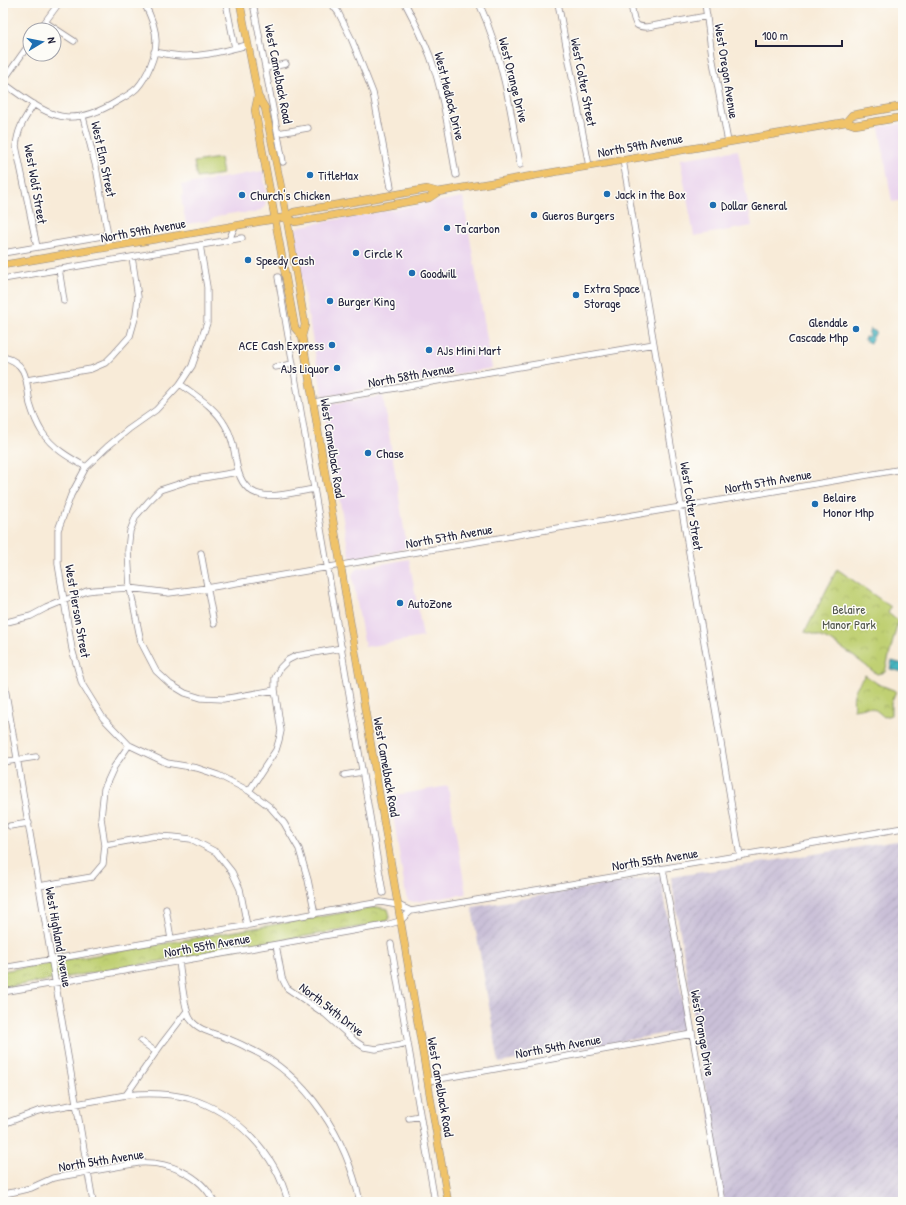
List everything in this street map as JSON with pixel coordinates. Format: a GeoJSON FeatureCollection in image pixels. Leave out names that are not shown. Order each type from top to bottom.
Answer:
{"type":"FeatureCollection","features":[{"type":"Feature","properties":{"kind":"main road","name":"West Camelback Road"},"geometry":{"type":"LineString","coordinates":[[240,3],[258,96],[265,108],[278,151],[286,217],[305,325],[302,336],[448,1202]]}},
{"type":"Feature","properties":{"kind":"main road","name":"West Camelback Road"},"geometry":{"type":"LineString","coordinates":[[258,96],[255,110],[275,219],[284,289],[295,328],[302,336]]}},
{"type":"Feature","properties":{"kind":"main road","name":"North 59th Avenue"},"geometry":{"type":"LineString","coordinates":[[846,122],[852,115],[903,106]]}},
{"type":"Feature","properties":{"kind":"main road","name":"North 59th Avenue"},"geometry":{"type":"LineString","coordinates":[[3,266],[286,217],[295,222],[429,198],[438,192],[846,122],[855,125],[903,116]]}},
{"type":"Feature","properties":{"kind":"street"},"geometry":{"type":"LineString","coordinates":[[45,22],[59,3]]}},
{"type":"Feature","properties":{"kind":"street"},"geometry":{"type":"LineString","coordinates":[[83,117],[104,110],[136,88],[148,70],[156,40],[154,26],[144,3]]}},
{"type":"Feature","properties":{"kind":"street"},"geometry":{"type":"LineString","coordinates":[[226,3],[235,48]]}},
{"type":"Feature","properties":{"kind":"street","name":"West Camelback Road"},"geometry":{"type":"LineString","coordinates":[[254,3],[278,133],[278,151],[284,162]]}},
{"type":"Feature","properties":{"kind":"street"},"geometry":{"type":"LineString","coordinates":[[331,3],[338,12],[351,38],[373,93],[392,187]]}},
{"type":"Feature","properties":{"kind":"street","name":"West Medlock Drive"},"geometry":{"type":"LineString","coordinates":[[405,3],[430,56],[441,95],[456,175]]}},
{"type":"Feature","properties":{"kind":"street","name":"West Orange Drive"},"geometry":{"type":"LineString","coordinates":[[478,3],[487,21],[503,75],[512,116],[520,165]]}},
{"type":"Feature","properties":{"kind":"street","name":"West Colter Street"},"geometry":{"type":"LineString","coordinates":[[558,3],[589,166]]}},
{"type":"Feature","properties":{"kind":"street"},"geometry":{"type":"LineString","coordinates":[[631,3],[635,21],[637,25],[641,27],[708,16]]}},
{"type":"Feature","properties":{"kind":"street","name":"West Oregon Avenue"},"geometry":{"type":"LineString","coordinates":[[705,3],[708,16],[712,56],[728,142]]}},
{"type":"Feature","properties":{"kind":"street"},"geometry":{"type":"LineString","coordinates":[[62,33],[74,41]]}},
{"type":"Feature","properties":{"kind":"street"},"geometry":{"type":"LineString","coordinates":[[154,52],[182,56],[195,56],[248,45]]}},
{"type":"Feature","properties":{"kind":"street"},"geometry":{"type":"LineString","coordinates":[[3,82],[22,55]]}},
{"type":"Feature","properties":{"kind":"street"},"geometry":{"type":"LineString","coordinates":[[265,68],[286,64]]}},
{"type":"Feature","properties":{"kind":"street","name":"West Elm Street"},"geometry":{"type":"LineString","coordinates":[[3,82],[34,104],[52,114],[66,117],[83,117],[96,167],[110,247]]}},
{"type":"Feature","properties":{"kind":"street","name":"West Wolf Street"},"geometry":{"type":"LineString","coordinates":[[34,104],[23,121],[18,134],[16,146],[37,247]]}},
{"type":"Feature","properties":{"kind":"street"},"geometry":{"type":"LineString","coordinates":[[278,133],[308,128]]}},
{"type":"Feature","properties":{"kind":"street","name":"West Colter Street"},"geometry":{"type":"LineString","coordinates":[[623,160],[740,856]]}},
{"type":"Feature","properties":{"kind":"street"},"geometry":{"type":"LineString","coordinates":[[230,240],[235,226]]}},
{"type":"Feature","properties":{"kind":"street","name":"North 59th Avenue"},"geometry":{"type":"LineString","coordinates":[[3,253],[108,235]]}},
{"type":"Feature","properties":{"kind":"street","name":"North 59th Avenue"},"geometry":{"type":"LineString","coordinates":[[3,279],[242,238]]}},
{"type":"Feature","properties":{"kind":"street","name":"West Pierson Street"},"geometry":{"type":"LineString","coordinates":[[200,245],[207,287],[207,323],[192,366],[180,384],[156,410],[107,446],[86,468],[70,495],[58,530],[58,564],[72,649],[82,684],[103,718],[129,745],[167,763],[197,768],[218,775],[249,791],[270,807],[284,823],[299,849],[308,880],[315,914]]}},
{"type":"Feature","properties":{"kind":"street"},"geometry":{"type":"LineString","coordinates":[[27,380],[91,369],[109,359],[130,336],[136,315],[138,298],[132,256]]}},
{"type":"Feature","properties":{"kind":"street"},"geometry":{"type":"LineString","coordinates":[[58,269],[64,301]]}},
{"type":"Feature","properties":{"kind":"street","name":"West Camelback Road"},"geometry":{"type":"LineString","coordinates":[[278,277],[284,289],[293,364],[383,893]]}},
{"type":"Feature","properties":{"kind":"street","name":"North 58th Avenue"},"geometry":{"type":"LineString","coordinates":[[314,402],[654,344]]}},
{"type":"Feature","properties":{"kind":"street"},"geometry":{"type":"LineString","coordinates":[[3,358],[16,362],[23,371],[27,380],[35,420],[43,434],[60,452],[86,468]]}},
{"type":"Feature","properties":{"kind":"street"},"geometry":{"type":"LineString","coordinates":[[275,367],[293,364]]}},
{"type":"Feature","properties":{"kind":"street"},"geometry":{"type":"LineString","coordinates":[[180,384],[212,409],[223,421],[230,433],[238,472],[243,483],[256,494],[270,496],[314,489]]}},
{"type":"Feature","properties":{"kind":"street","name":"North 57th Avenue"},"geometry":{"type":"LineString","coordinates":[[3,623],[31,616],[87,591],[130,588],[169,593],[207,588],[903,469]]}},
{"type":"Feature","properties":{"kind":"street"},"geometry":{"type":"LineString","coordinates":[[238,472],[191,480],[160,490],[148,502],[136,516],[130,531],[128,550],[130,588],[141,642],[156,671],[170,684],[185,693],[201,698],[223,699],[275,690]]}},
{"type":"Feature","properties":{"kind":"street"},"geometry":{"type":"LineString","coordinates":[[201,553],[214,624]]}},
{"type":"Feature","properties":{"kind":"street"},"geometry":{"type":"LineString","coordinates":[[249,791],[276,750],[279,740],[281,731],[275,690],[275,678],[280,668],[288,660],[296,656],[342,648]]}},
{"type":"Feature","properties":{"kind":"street","name":"West Highland Avenue"},"geometry":{"type":"LineString","coordinates":[[3,676],[93,1202]]}},
{"type":"Feature","properties":{"kind":"street"},"geometry":{"type":"LineString","coordinates":[[39,886],[92,877],[103,864],[105,845],[101,818],[104,789],[114,767],[129,745]]}},
{"type":"Feature","properties":{"kind":"street"},"geometry":{"type":"LineString","coordinates":[[3,762],[36,757]]}},
{"type":"Feature","properties":{"kind":"street"},"geometry":{"type":"LineString","coordinates":[[344,775],[362,772]]}},
{"type":"Feature","properties":{"kind":"street"},"geometry":{"type":"LineString","coordinates":[[10,826],[28,823]]}},
{"type":"Feature","properties":{"kind":"street","name":"North 55th Avenue"},"geometry":{"type":"LineString","coordinates":[[3,992],[386,926],[400,921],[411,911],[903,828]]}},
{"type":"Feature","properties":{"kind":"street"},"geometry":{"type":"LineString","coordinates":[[105,845],[155,836],[173,837],[191,839],[216,852],[232,872],[240,889],[247,926]]}},
{"type":"Feature","properties":{"kind":"street","name":"West Orange Drive"},"geometry":{"type":"LineString","coordinates":[[663,869],[722,1202]]}},
{"type":"Feature","properties":{"kind":"street","name":"North 55th Avenue"},"geometry":{"type":"LineString","coordinates":[[3,968],[381,902],[398,905],[411,911]]}},
{"type":"Feature","properties":{"kind":"street"},"geometry":{"type":"LineString","coordinates":[[166,909],[171,939]]}},
{"type":"Feature","properties":{"kind":"street","name":"West Camelback Road"},"geometry":{"type":"LineString","coordinates":[[391,944],[435,1202]]}},
{"type":"Feature","properties":{"kind":"street","name":"North 54th Drive"},"geometry":{"type":"LineString","coordinates":[[276,945],[284,984],[325,1014],[355,1041],[364,1047],[376,1049],[408,1043]]}},
{"type":"Feature","properties":{"kind":"street"},"geometry":{"type":"LineString","coordinates":[[179,961],[187,1011],[191,1020],[198,1028],[225,1038],[261,1055],[285,1071],[307,1093],[323,1113],[340,1140],[352,1170],[360,1202]]}},
{"type":"Feature","properties":{"kind":"street"},"geometry":{"type":"LineString","coordinates":[[325,1014],[330,1008]]}},
{"type":"Feature","properties":{"kind":"street"},"geometry":{"type":"LineString","coordinates":[[126,1095],[187,1011]]}},
{"type":"Feature","properties":{"kind":"street","name":"North 54th Avenue"},"geometry":{"type":"LineString","coordinates":[[428,1081],[692,1034]]}},
{"type":"Feature","properties":{"kind":"street"},"geometry":{"type":"LineString","coordinates":[[141,1041],[156,1052]]}},
{"type":"Feature","properties":{"kind":"street"},"geometry":{"type":"LineString","coordinates":[[3,1124],[38,1110],[126,1095],[159,1094],[186,1098],[201,1103],[228,1117],[252,1136],[278,1173],[284,1186],[288,1202]]}},
{"type":"Feature","properties":{"kind":"street","name":"West Camelback Road"},"geometry":{"type":"LineString","coordinates":[[409,1118],[420,1116]]}},
{"type":"Feature","properties":{"kind":"street","name":"North 54th Avenue"},"geometry":{"type":"LineString","coordinates":[[3,1194],[31,1188],[53,1178],[138,1163],[153,1163],[166,1165],[184,1173],[205,1188],[214,1202]]}},
{"type":"Feature","properties":{"kind":"shaded area"},"geometry":{"type":"Polygon","coordinates":[[[903,123],[903,200],[892,202],[879,127],[903,123]]]}},
{"type":"Feature","properties":{"kind":"shaded area"},"geometry":{"type":"Polygon","coordinates":[[[738,150],[752,226],[694,236],[680,159],[738,150]]]}},
{"type":"Feature","properties":{"kind":"shaded area"},"geometry":{"type":"Polygon","coordinates":[[[263,171],[267,196],[265,206],[261,210],[254,213],[235,213],[218,216],[209,221],[186,224],[181,197],[183,194],[181,185],[263,171]]]}},
{"type":"Feature","properties":{"kind":"shaded area"},"geometry":{"type":"Polygon","coordinates":[[[463,197],[492,368],[326,396],[322,393],[294,236],[295,229],[301,226],[463,197]]]}},
{"type":"Feature","properties":{"kind":"shaded area"},"geometry":{"type":"Polygon","coordinates":[[[383,396],[407,548],[353,558],[349,554],[324,409],[329,404],[383,396]]]}},
{"type":"Feature","properties":{"kind":"shaded area"},"geometry":{"type":"Polygon","coordinates":[[[409,559],[423,637],[365,647],[352,575],[353,573],[359,568],[409,559]]]}},
{"type":"Feature","properties":{"kind":"shaded area"},"geometry":{"type":"Polygon","coordinates":[[[448,786],[466,894],[414,902],[408,900],[406,896],[390,796],[448,786]]]}},
{"type":"Feature","properties":{"kind":"shaded area"},"geometry":{"type":"Polygon","coordinates":[[[903,840],[903,1202],[724,1202],[671,877],[903,840]]]}},
{"type":"Feature","properties":{"kind":"shaded area"},"geometry":{"type":"Polygon","coordinates":[[[656,876],[661,878],[687,1025],[686,1028],[684,1030],[499,1063],[472,908],[656,876]]]}},
{"type":"Feature","properties":{"kind":"green space"},"geometry":{"type":"Polygon","coordinates":[[[220,158],[223,174],[197,178],[194,162],[220,158]]]}},
{"type":"Feature","properties":{"kind":"green space","name":"Belaire Manor Park"},"geometry":{"type":"Polygon","coordinates":[[[837,569],[891,607],[888,613],[898,621],[885,672],[877,674],[834,643],[825,638],[805,632],[837,569]]]}},
{"type":"Feature","properties":{"kind":"green space"},"geometry":{"type":"Polygon","coordinates":[[[865,675],[878,684],[896,691],[891,703],[891,715],[884,717],[873,709],[864,707],[854,709],[854,694],[865,675]]]}},
{"type":"Feature","properties":{"kind":"green space"},"geometry":{"type":"Polygon","coordinates":[[[377,907],[388,909],[390,916],[387,921],[3,988],[3,971],[377,907]]]}},
{"type":"Feature","properties":{"kind":"water"},"geometry":{"type":"Polygon","coordinates":[[[870,329],[876,332],[870,343],[864,340],[865,337],[868,337],[870,329]]]}},
{"type":"Feature","properties":{"kind":"water"},"geometry":{"type":"Polygon","coordinates":[[[892,661],[903,664],[903,672],[890,669],[892,661]]]}},
{"type":"Feature","properties":{"kind":"place","name":"TitleMax"},"geometry":{"type":"Point","coordinates":[310,175]}},
{"type":"Feature","properties":{"kind":"place","name":"Jack in the Box"},"geometry":{"type":"Point","coordinates":[607,194]}},
{"type":"Feature","properties":{"kind":"place","name":"Church's Chicken"},"geometry":{"type":"Point","coordinates":[242,195]}},
{"type":"Feature","properties":{"kind":"place","name":"Dollar General"},"geometry":{"type":"Point","coordinates":[713,205]}},
{"type":"Feature","properties":{"kind":"place","name":"Gueros Burgers"},"geometry":{"type":"Point","coordinates":[534,215]}},
{"type":"Feature","properties":{"kind":"place","name":"Ta'carbon"},"geometry":{"type":"Point","coordinates":[447,228]}},
{"type":"Feature","properties":{"kind":"place","name":"Circle K"},"geometry":{"type":"Point","coordinates":[356,253]}},
{"type":"Feature","properties":{"kind":"place","name":"Speedy Cash"},"geometry":{"type":"Point","coordinates":[248,260]}},
{"type":"Feature","properties":{"kind":"place","name":"Goodwill"},"geometry":{"type":"Point","coordinates":[412,273]}},
{"type":"Feature","properties":{"kind":"place","name":"Extra Space Storage"},"geometry":{"type":"Point","coordinates":[576,295]}},
{"type":"Feature","properties":{"kind":"place","name":"Burger King"},"geometry":{"type":"Point","coordinates":[330,301]}},
{"type":"Feature","properties":{"kind":"place","name":"Glendale Cascade Mhp"},"geometry":{"type":"Point","coordinates":[856,329]}},
{"type":"Feature","properties":{"kind":"place","name":"ACE Cash Express"},"geometry":{"type":"Point","coordinates":[332,345]}},
{"type":"Feature","properties":{"kind":"place","name":"AJs Mini Mart"},"geometry":{"type":"Point","coordinates":[429,350]}},
{"type":"Feature","properties":{"kind":"place","name":"AJs Liquor"},"geometry":{"type":"Point","coordinates":[337,368]}},
{"type":"Feature","properties":{"kind":"place","name":"Chase"},"geometry":{"type":"Point","coordinates":[368,453]}},
{"type":"Feature","properties":{"kind":"place","name":"Belaire Monor Mhp"},"geometry":{"type":"Point","coordinates":[815,504]}},
{"type":"Feature","properties":{"kind":"place","name":"AutoZone"},"geometry":{"type":"Point","coordinates":[400,603]}}]}
